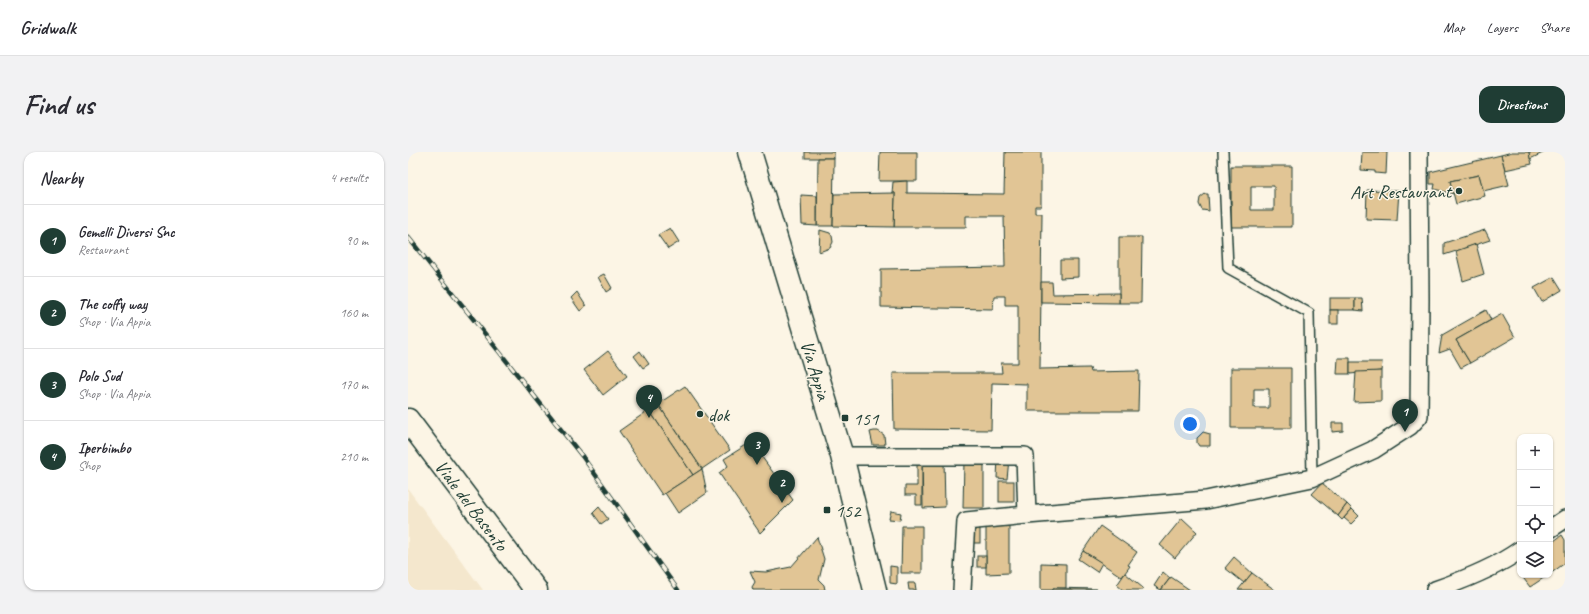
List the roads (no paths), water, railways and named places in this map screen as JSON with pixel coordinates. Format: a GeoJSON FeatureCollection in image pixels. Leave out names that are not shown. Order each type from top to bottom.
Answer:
{"type":"FeatureCollection","features":[{"type":"Feature","properties":{"kind":"main road","name":"Via Appia"},"geometry":{"type":"LineString","coordinates":[[750,152],[842,456],[874,590]]}},
{"type":"Feature","properties":{"kind":"main road","name":"Viale del Basento"},"geometry":{"type":"LineString","coordinates":[[408,420],[536,590]]}},
{"type":"Feature","properties":{"kind":"street"},"geometry":{"type":"LineString","coordinates":[[962,590],[966,521],[1206,500],[1312,478],[1372,450],[1410,426],[1419,416],[1419,152]]}},
{"type":"Feature","properties":{"kind":"street"},"geometry":{"type":"LineString","coordinates":[[842,456],[1025,456],[1027,515]]}},
{"type":"Feature","properties":{"kind":"street"},"geometry":{"type":"LineString","coordinates":[[1553,527],[1565,519]]}},
{"type":"Feature","properties":{"kind":"street"},"geometry":{"type":"LineString","coordinates":[[1435,590],[1489,568],[1517,552]]}},
{"type":"Feature","properties":{"kind":"lane"},"geometry":{"type":"LineString","coordinates":[[1223,152],[1228,268],[1309,313],[1312,478]]}},
{"type":"Feature","properties":{"kind":"railway"},"geometry":{"type":"LineString","coordinates":[[408,237],[582,456],[678,590]]}},
{"type":"Feature","properties":{"kind":"place","name":"Art Restaurant"},"geometry":{"type":"Point","coordinates":[1459,191]}},
{"type":"Feature","properties":{"kind":"place","name":"dok"},"geometry":{"type":"Point","coordinates":[700,414]}},
{"type":"Feature","properties":{"kind":"place","name":"Iperbimbo"},"geometry":{"type":"Point","coordinates":[649,418]}},
{"type":"Feature","properties":{"kind":"place","name":"151"},"geometry":{"type":"Point","coordinates":[845,418]}},
{"type":"Feature","properties":{"kind":"place","name":"Gemelli Diversi Snc"},"geometry":{"type":"Point","coordinates":[1405,432]}},
{"type":"Feature","properties":{"kind":"place","name":"Polo Sud"},"geometry":{"type":"Point","coordinates":[757,465]}},
{"type":"Feature","properties":{"kind":"place","name":"The coffy way"},"geometry":{"type":"Point","coordinates":[782,503]}},
{"type":"Feature","properties":{"kind":"place","name":"152"},"geometry":{"type":"Point","coordinates":[827,510]}}]}
